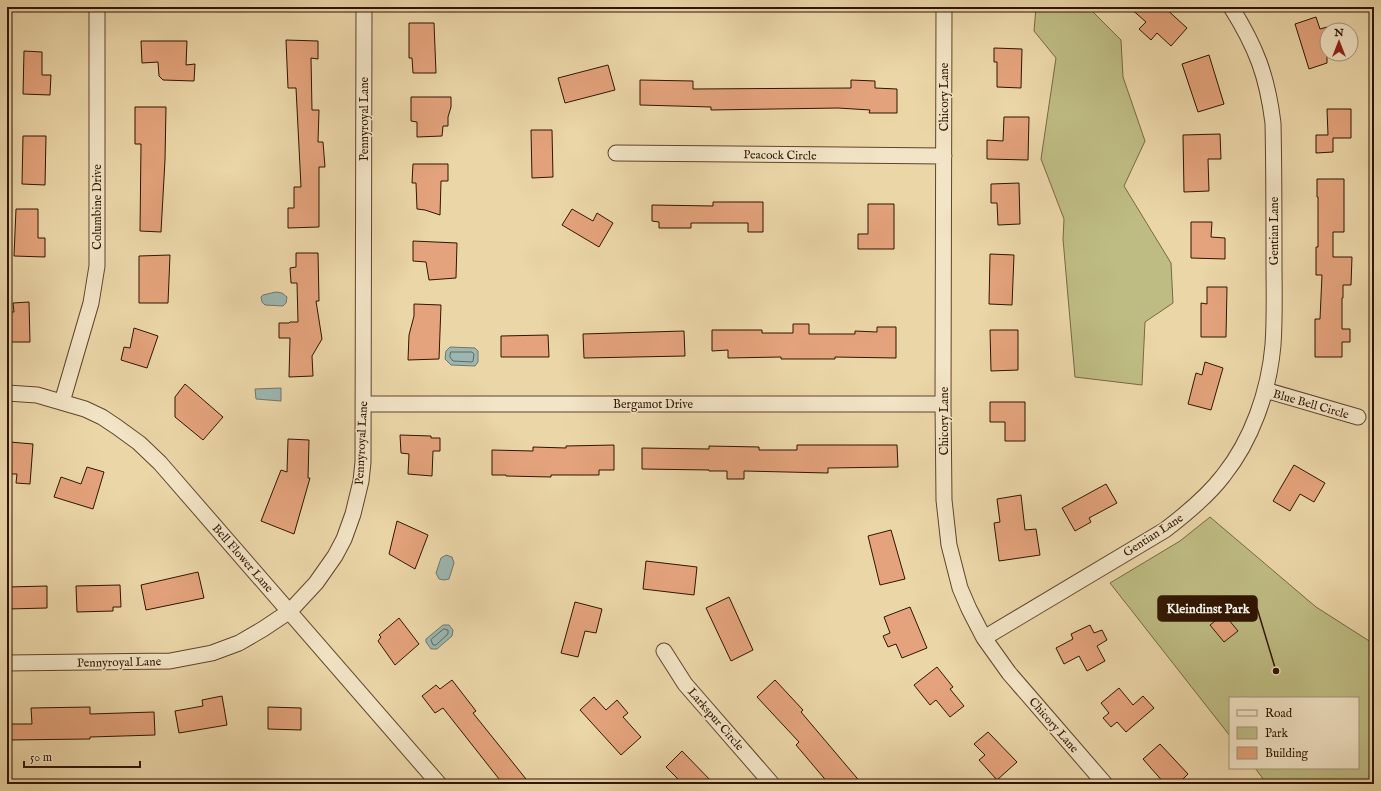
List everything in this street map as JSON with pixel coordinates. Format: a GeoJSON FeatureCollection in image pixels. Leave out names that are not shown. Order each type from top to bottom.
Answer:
{"type":"FeatureCollection","features":[{"type":"Feature","properties":{"kind":"street","name":"Columbine Drive"},"geometry":{"type":"LineString","coordinates":[[62,402],[92,303],[97,266],[97,7]]}},
{"type":"Feature","properties":{"kind":"street","name":"Pennyroyal Lane"},"geometry":{"type":"LineString","coordinates":[[7,663],[148,662],[170,661],[199,656],[238,643],[290,612],[316,583],[335,556],[352,520],[358,499],[363,462],[364,7]]}},
{"type":"Feature","properties":{"kind":"street","name":"Chicory Lane"},"geometry":{"type":"LineString","coordinates":[[944,7],[943,404],[944,500],[949,545],[960,588],[972,616],[984,638],[1009,673],[1105,784]]}},
{"type":"Feature","properties":{"kind":"street","name":"Gentian Lane"},"geometry":{"type":"LineString","coordinates":[[984,638],[1165,530],[1184,515],[1223,477],[1249,433],[1260,407],[1265,390],[1273,346],[1273,123],[1270,98],[1257,54],[1246,31],[1231,7]]}},
{"type":"Feature","properties":{"kind":"street","name":"Peacock Circle"},"geometry":{"type":"LineString","coordinates":[[616,153],[944,156]]}},
{"type":"Feature","properties":{"kind":"street","name":"Blue Bell Circle"},"geometry":{"type":"LineString","coordinates":[[1265,390],[1358,417]]}},
{"type":"Feature","properties":{"kind":"street","name":"Bell Flower Lane"},"geometry":{"type":"LineString","coordinates":[[7,393],[36,395],[84,409],[102,417],[139,443],[160,463],[439,784]]}},
{"type":"Feature","properties":{"kind":"street","name":"Bergamot Drive"},"geometry":{"type":"LineString","coordinates":[[364,404],[943,404]]}},
{"type":"Feature","properties":{"kind":"street","name":"Larkspur Circle"},"geometry":{"type":"LineString","coordinates":[[664,651],[685,684],[772,784]]}},
{"type":"Feature","properties":{"kind":"green space"},"geometry":{"type":"Polygon","coordinates":[[[1036,7],[1072,7],[1091,10],[1121,40],[1123,77],[1145,141],[1124,186],[1171,263],[1173,303],[1145,322],[1142,385],[1075,377],[1063,239],[1064,219],[1041,159],[1056,58],[1034,31],[1036,7]]]}},
{"type":"Feature","properties":{"kind":"green space"},"geometry":{"type":"Polygon","coordinates":[[[1210,517],[1316,607],[1374,644],[1374,784],[1267,784],[1256,769],[1359,769],[1359,697],[1229,697],[1229,735],[1110,583],[1180,541],[1210,517]]]}},
{"type":"Feature","properties":{"kind":"water"},"geometry":{"type":"Polygon","coordinates":[[[276,292],[282,293],[287,297],[286,303],[283,306],[265,305],[262,302],[261,297],[263,295],[276,292]]]}},
{"type":"Feature","properties":{"kind":"water"},"geometry":{"type":"Polygon","coordinates":[[[450,347],[475,348],[478,351],[478,362],[475,366],[451,365],[445,359],[446,351],[450,347]]]}},
{"type":"Feature","properties":{"kind":"water"},"geometry":{"type":"Polygon","coordinates":[[[281,388],[281,401],[256,399],[255,389],[281,388]]]}},
{"type":"Feature","properties":{"kind":"water"},"geometry":{"type":"Polygon","coordinates":[[[446,555],[452,557],[454,563],[449,579],[444,580],[439,579],[436,573],[441,558],[446,555]]]}},
{"type":"Feature","properties":{"kind":"water"},"geometry":{"type":"Polygon","coordinates":[[[443,625],[449,625],[453,630],[452,636],[437,649],[431,649],[426,642],[426,639],[443,625]]]}},
{"type":"Feature","properties":{"kind":"building"},"geometry":{"type":"Polygon","coordinates":[[[1129,7],[1164,7],[1187,28],[1171,46],[1157,33],[1151,40],[1139,29],[1146,22],[1129,7]]]}},
{"type":"Feature","properties":{"kind":"building"},"geometry":{"type":"Polygon","coordinates":[[[1316,17],[1319,26],[1319,62],[1327,63],[1309,69],[1295,24],[1316,17]]]}},
{"type":"Feature","properties":{"kind":"building"},"geometry":{"type":"Polygon","coordinates":[[[409,23],[434,23],[436,73],[413,73],[412,58],[409,58],[409,23]]]}},
{"type":"Feature","properties":{"kind":"building"},"geometry":{"type":"Polygon","coordinates":[[[286,40],[318,41],[318,59],[311,58],[312,110],[319,110],[318,142],[323,142],[325,167],[319,167],[319,227],[288,228],[288,208],[294,208],[294,187],[301,187],[296,88],[288,88],[286,40]]]}},
{"type":"Feature","properties":{"kind":"building"},"geometry":{"type":"Polygon","coordinates":[[[141,41],[187,41],[186,65],[195,64],[194,81],[163,80],[159,76],[158,62],[142,63],[141,41]]]}},
{"type":"Feature","properties":{"kind":"building"},"geometry":{"type":"Polygon","coordinates":[[[994,48],[1022,49],[1021,88],[997,87],[997,62],[994,62],[994,48]]]}},
{"type":"Feature","properties":{"kind":"building"},"geometry":{"type":"Polygon","coordinates":[[[24,51],[42,52],[42,75],[51,75],[50,95],[23,94],[24,51]]]}},
{"type":"Feature","properties":{"kind":"building"},"geometry":{"type":"Polygon","coordinates":[[[1209,55],[1224,104],[1198,112],[1182,64],[1209,55]]]}},
{"type":"Feature","properties":{"kind":"building"},"geometry":{"type":"Polygon","coordinates":[[[608,65],[615,90],[565,103],[558,78],[608,65]]]}},
{"type":"Feature","properties":{"kind":"building"},"geometry":{"type":"Polygon","coordinates":[[[640,80],[693,81],[693,89],[851,88],[851,80],[875,81],[875,88],[897,89],[897,113],[869,113],[870,110],[838,108],[711,110],[711,107],[640,105],[640,80]]]}},
{"type":"Feature","properties":{"kind":"building"},"geometry":{"type":"Polygon","coordinates":[[[411,97],[451,97],[448,126],[443,126],[442,136],[417,137],[417,122],[411,121],[411,97]]]}},
{"type":"Feature","properties":{"kind":"building"},"geometry":{"type":"Polygon","coordinates":[[[135,107],[166,107],[161,232],[140,231],[141,144],[135,144],[135,107]]]}},
{"type":"Feature","properties":{"kind":"building"},"geometry":{"type":"Polygon","coordinates":[[[1327,109],[1351,109],[1351,138],[1333,138],[1333,152],[1316,153],[1316,135],[1328,135],[1327,109]]]}},
{"type":"Feature","properties":{"kind":"building"},"geometry":{"type":"Polygon","coordinates":[[[1004,117],[1029,117],[1028,160],[987,159],[987,140],[1003,141],[1004,117]]]}},
{"type":"Feature","properties":{"kind":"building"},"geometry":{"type":"Polygon","coordinates":[[[531,130],[552,130],[553,177],[532,178],[531,130]]]}},
{"type":"Feature","properties":{"kind":"building"},"geometry":{"type":"Polygon","coordinates":[[[1220,134],[1221,159],[1208,159],[1209,191],[1184,192],[1183,135],[1220,134]]]}},
{"type":"Feature","properties":{"kind":"building"},"geometry":{"type":"Polygon","coordinates":[[[23,136],[46,136],[45,185],[22,184],[23,136]]]}},
{"type":"Feature","properties":{"kind":"building"},"geometry":{"type":"Polygon","coordinates":[[[413,164],[448,164],[448,181],[441,181],[440,215],[417,209],[416,183],[412,183],[413,164]]]}},
{"type":"Feature","properties":{"kind":"building"},"geometry":{"type":"Polygon","coordinates":[[[1317,179],[1344,179],[1344,232],[1333,232],[1333,257],[1352,257],[1351,285],[1343,285],[1342,298],[1342,329],[1350,329],[1350,342],[1342,342],[1342,357],[1315,357],[1315,319],[1320,319],[1322,275],[1316,275],[1316,247],[1318,247],[1317,179]]]}},
{"type":"Feature","properties":{"kind":"building"},"geometry":{"type":"Polygon","coordinates":[[[1019,183],[1020,224],[998,225],[997,203],[991,203],[991,184],[1019,183]]]}},
{"type":"Feature","properties":{"kind":"building"},"geometry":{"type":"Polygon","coordinates":[[[713,202],[763,202],[763,232],[748,232],[748,223],[691,223],[691,228],[659,228],[659,222],[652,221],[652,205],[713,206],[713,202]]]}},
{"type":"Feature","properties":{"kind":"building"},"geometry":{"type":"Polygon","coordinates":[[[868,204],[894,204],[894,249],[858,249],[858,234],[868,234],[868,204]]]}},
{"type":"Feature","properties":{"kind":"building"},"geometry":{"type":"Polygon","coordinates":[[[16,209],[38,209],[38,238],[45,238],[45,257],[14,256],[16,209]]]}},
{"type":"Feature","properties":{"kind":"building"},"geometry":{"type":"Polygon","coordinates":[[[572,209],[593,221],[597,213],[613,223],[599,247],[562,225],[572,209]]]}},
{"type":"Feature","properties":{"kind":"building"},"geometry":{"type":"Polygon","coordinates":[[[1191,222],[1212,222],[1211,237],[1225,238],[1225,259],[1191,258],[1191,222]]]}},
{"type":"Feature","properties":{"kind":"building"},"geometry":{"type":"Polygon","coordinates":[[[413,241],[457,243],[456,278],[429,280],[426,262],[413,261],[413,241]]]}},
{"type":"Feature","properties":{"kind":"building"},"geometry":{"type":"Polygon","coordinates":[[[296,253],[318,253],[319,301],[316,301],[322,339],[312,356],[313,376],[289,377],[290,338],[279,338],[279,323],[298,322],[297,283],[291,283],[290,268],[296,267],[296,253]]]}},
{"type":"Feature","properties":{"kind":"building"},"geometry":{"type":"Polygon","coordinates":[[[990,254],[1014,255],[1012,305],[989,304],[990,254]]]}},
{"type":"Feature","properties":{"kind":"building"},"geometry":{"type":"Polygon","coordinates":[[[170,255],[168,303],[139,303],[139,256],[170,255]]]}},
{"type":"Feature","properties":{"kind":"building"},"geometry":{"type":"Polygon","coordinates":[[[1207,287],[1227,287],[1226,337],[1201,337],[1201,303],[1207,304],[1207,287]]]}},
{"type":"Feature","properties":{"kind":"building"},"geometry":{"type":"Polygon","coordinates":[[[29,302],[30,342],[11,342],[11,334],[7,334],[7,312],[14,312],[13,303],[29,302]]]}},
{"type":"Feature","properties":{"kind":"building"},"geometry":{"type":"Polygon","coordinates":[[[414,304],[441,305],[439,359],[408,360],[409,335],[414,316],[414,304]]]}},
{"type":"Feature","properties":{"kind":"building"},"geometry":{"type":"Polygon","coordinates":[[[793,324],[809,324],[809,334],[855,334],[855,331],[877,332],[877,327],[896,327],[896,358],[728,358],[728,350],[712,351],[712,330],[762,330],[762,333],[793,333],[793,324]]]}},
{"type":"Feature","properties":{"kind":"building"},"geometry":{"type":"Polygon","coordinates":[[[134,328],[158,336],[147,368],[121,360],[124,347],[130,348],[134,328]]]}},
{"type":"Feature","properties":{"kind":"building"},"geometry":{"type":"Polygon","coordinates":[[[990,330],[1018,330],[1018,370],[991,371],[990,330]]]}},
{"type":"Feature","properties":{"kind":"building"},"geometry":{"type":"Polygon","coordinates":[[[684,331],[685,356],[584,358],[583,334],[684,331]]]}},
{"type":"Feature","properties":{"kind":"building"},"geometry":{"type":"Polygon","coordinates":[[[548,335],[549,357],[501,357],[501,336],[548,335]]]}},
{"type":"Feature","properties":{"kind":"building"},"geometry":{"type":"Polygon","coordinates":[[[1205,362],[1223,368],[1211,410],[1188,404],[1196,373],[1202,375],[1205,362]]]}},
{"type":"Feature","properties":{"kind":"building"},"geometry":{"type":"Polygon","coordinates":[[[185,384],[223,417],[203,440],[175,417],[175,397],[185,384]]]}},
{"type":"Feature","properties":{"kind":"building"},"geometry":{"type":"Polygon","coordinates":[[[990,402],[1025,402],[1025,441],[1005,441],[1005,422],[990,422],[990,402]]]}},
{"type":"Feature","properties":{"kind":"building"},"geometry":{"type":"Polygon","coordinates":[[[400,435],[431,436],[431,438],[440,438],[440,451],[433,451],[432,476],[408,474],[409,454],[401,453],[400,435]]]}},
{"type":"Feature","properties":{"kind":"building"},"geometry":{"type":"Polygon","coordinates":[[[288,439],[309,440],[308,478],[310,478],[294,534],[261,521],[281,470],[287,472],[288,439]]]}},
{"type":"Feature","properties":{"kind":"building"},"geometry":{"type":"Polygon","coordinates":[[[10,442],[33,444],[30,484],[16,483],[17,474],[7,474],[7,453],[9,453],[10,442]]]}},
{"type":"Feature","properties":{"kind":"building"},"geometry":{"type":"Polygon","coordinates":[[[614,445],[614,470],[599,470],[599,475],[551,475],[551,477],[492,475],[492,450],[533,451],[533,447],[566,448],[566,446],[614,445]]]}},
{"type":"Feature","properties":{"kind":"building"},"geometry":{"type":"Polygon","coordinates":[[[797,445],[897,445],[898,467],[828,468],[828,473],[744,471],[744,479],[727,479],[727,471],[642,469],[642,448],[709,449],[709,446],[759,447],[759,450],[797,450],[797,445]]]}},
{"type":"Feature","properties":{"kind":"building"},"geometry":{"type":"Polygon","coordinates":[[[1294,465],[1325,483],[1314,502],[1300,494],[1290,511],[1273,501],[1294,465]]]}},
{"type":"Feature","properties":{"kind":"building"},"geometry":{"type":"Polygon","coordinates":[[[87,467],[104,472],[93,509],[54,497],[61,477],[81,484],[87,467]]]}},
{"type":"Feature","properties":{"kind":"building"},"geometry":{"type":"Polygon","coordinates":[[[1106,484],[1117,503],[1089,518],[1091,522],[1075,531],[1062,508],[1106,484]]]}},
{"type":"Feature","properties":{"kind":"building"},"geometry":{"type":"Polygon","coordinates":[[[1021,495],[1025,530],[1036,529],[1040,555],[999,561],[994,523],[1000,522],[997,499],[1021,495]]]}},
{"type":"Feature","properties":{"kind":"building"},"geometry":{"type":"Polygon","coordinates":[[[397,521],[428,535],[415,569],[389,554],[397,521]]]}},
{"type":"Feature","properties":{"kind":"building"},"geometry":{"type":"Polygon","coordinates":[[[891,530],[905,579],[880,585],[868,536],[891,530]]]}},
{"type":"Feature","properties":{"kind":"building"},"geometry":{"type":"Polygon","coordinates":[[[646,561],[697,567],[694,595],[643,589],[646,561]]]}},
{"type":"Feature","properties":{"kind":"building"},"geometry":{"type":"Polygon","coordinates":[[[198,572],[204,598],[146,610],[141,585],[198,572]]]}},
{"type":"Feature","properties":{"kind":"building"},"geometry":{"type":"Polygon","coordinates":[[[120,585],[121,607],[113,607],[113,611],[77,612],[76,586],[120,585]]]}},
{"type":"Feature","properties":{"kind":"building"},"geometry":{"type":"Polygon","coordinates":[[[47,586],[47,608],[7,609],[7,587],[47,586]]]}},
{"type":"Feature","properties":{"kind":"building"},"geometry":{"type":"Polygon","coordinates":[[[729,597],[753,650],[731,661],[706,608],[729,597]]]}},
{"type":"Feature","properties":{"kind":"building"},"geometry":{"type":"Polygon","coordinates":[[[575,602],[602,609],[596,633],[585,631],[578,657],[561,653],[575,602]]]}},
{"type":"Feature","properties":{"kind":"building"},"geometry":{"type":"Polygon","coordinates":[[[910,607],[927,648],[902,658],[896,644],[888,647],[883,636],[890,633],[884,617],[910,607]]]}},
{"type":"Feature","properties":{"kind":"building"},"geometry":{"type":"Polygon","coordinates":[[[1224,614],[1238,631],[1224,642],[1210,625],[1224,614]]]}},
{"type":"Feature","properties":{"kind":"building"},"geometry":{"type":"Polygon","coordinates":[[[399,618],[419,644],[395,665],[378,641],[381,637],[379,635],[399,618]]]}},
{"type":"Feature","properties":{"kind":"building"},"geometry":{"type":"Polygon","coordinates":[[[1090,625],[1094,633],[1102,630],[1107,640],[1097,646],[1105,661],[1087,671],[1079,656],[1064,664],[1056,648],[1073,639],[1071,634],[1090,625]]]}},
{"type":"Feature","properties":{"kind":"building"},"geometry":{"type":"Polygon","coordinates":[[[937,667],[953,687],[950,689],[964,706],[950,717],[936,700],[930,705],[914,685],[937,667]]]}},
{"type":"Feature","properties":{"kind":"building"},"geometry":{"type":"Polygon","coordinates":[[[452,680],[476,711],[473,713],[530,784],[503,784],[443,708],[435,713],[422,696],[436,685],[440,689],[452,680]]]}},
{"type":"Feature","properties":{"kind":"building"},"geometry":{"type":"Polygon","coordinates":[[[775,680],[803,710],[801,712],[862,784],[829,784],[796,745],[799,742],[757,697],[775,680]]]}},
{"type":"Feature","properties":{"kind":"building"},"geometry":{"type":"Polygon","coordinates":[[[1119,688],[1133,705],[1143,696],[1154,708],[1126,732],[1117,722],[1111,727],[1103,718],[1109,713],[1101,703],[1119,688]]]}},
{"type":"Feature","properties":{"kind":"building"},"geometry":{"type":"Polygon","coordinates":[[[222,696],[227,725],[179,733],[175,711],[203,706],[202,700],[222,696]]]}},
{"type":"Feature","properties":{"kind":"building"},"geometry":{"type":"Polygon","coordinates":[[[594,697],[606,710],[617,700],[628,713],[623,717],[641,737],[621,755],[580,710],[594,697]]]}},
{"type":"Feature","properties":{"kind":"building"},"geometry":{"type":"Polygon","coordinates":[[[90,707],[90,714],[154,712],[155,735],[90,737],[90,739],[7,740],[7,724],[32,724],[31,708],[90,707]]]}},
{"type":"Feature","properties":{"kind":"building"},"geometry":{"type":"Polygon","coordinates":[[[268,707],[301,708],[301,730],[268,729],[268,707]]]}},
{"type":"Feature","properties":{"kind":"building"},"geometry":{"type":"Polygon","coordinates":[[[988,732],[1017,762],[997,780],[979,760],[985,755],[974,744],[988,732]]]}},
{"type":"Feature","properties":{"kind":"building"},"geometry":{"type":"Polygon","coordinates":[[[1160,744],[1188,774],[1178,784],[1165,784],[1143,759],[1160,744]]]}},
{"type":"Feature","properties":{"kind":"building"},"geometry":{"type":"Polygon","coordinates":[[[682,751],[714,784],[683,784],[666,767],[682,751]]]}},
{"type":"Feature","properties":{"kind":"place","name":"Kleindinst Park"},"geometry":{"type":"Point","coordinates":[1276,671]}}]}
